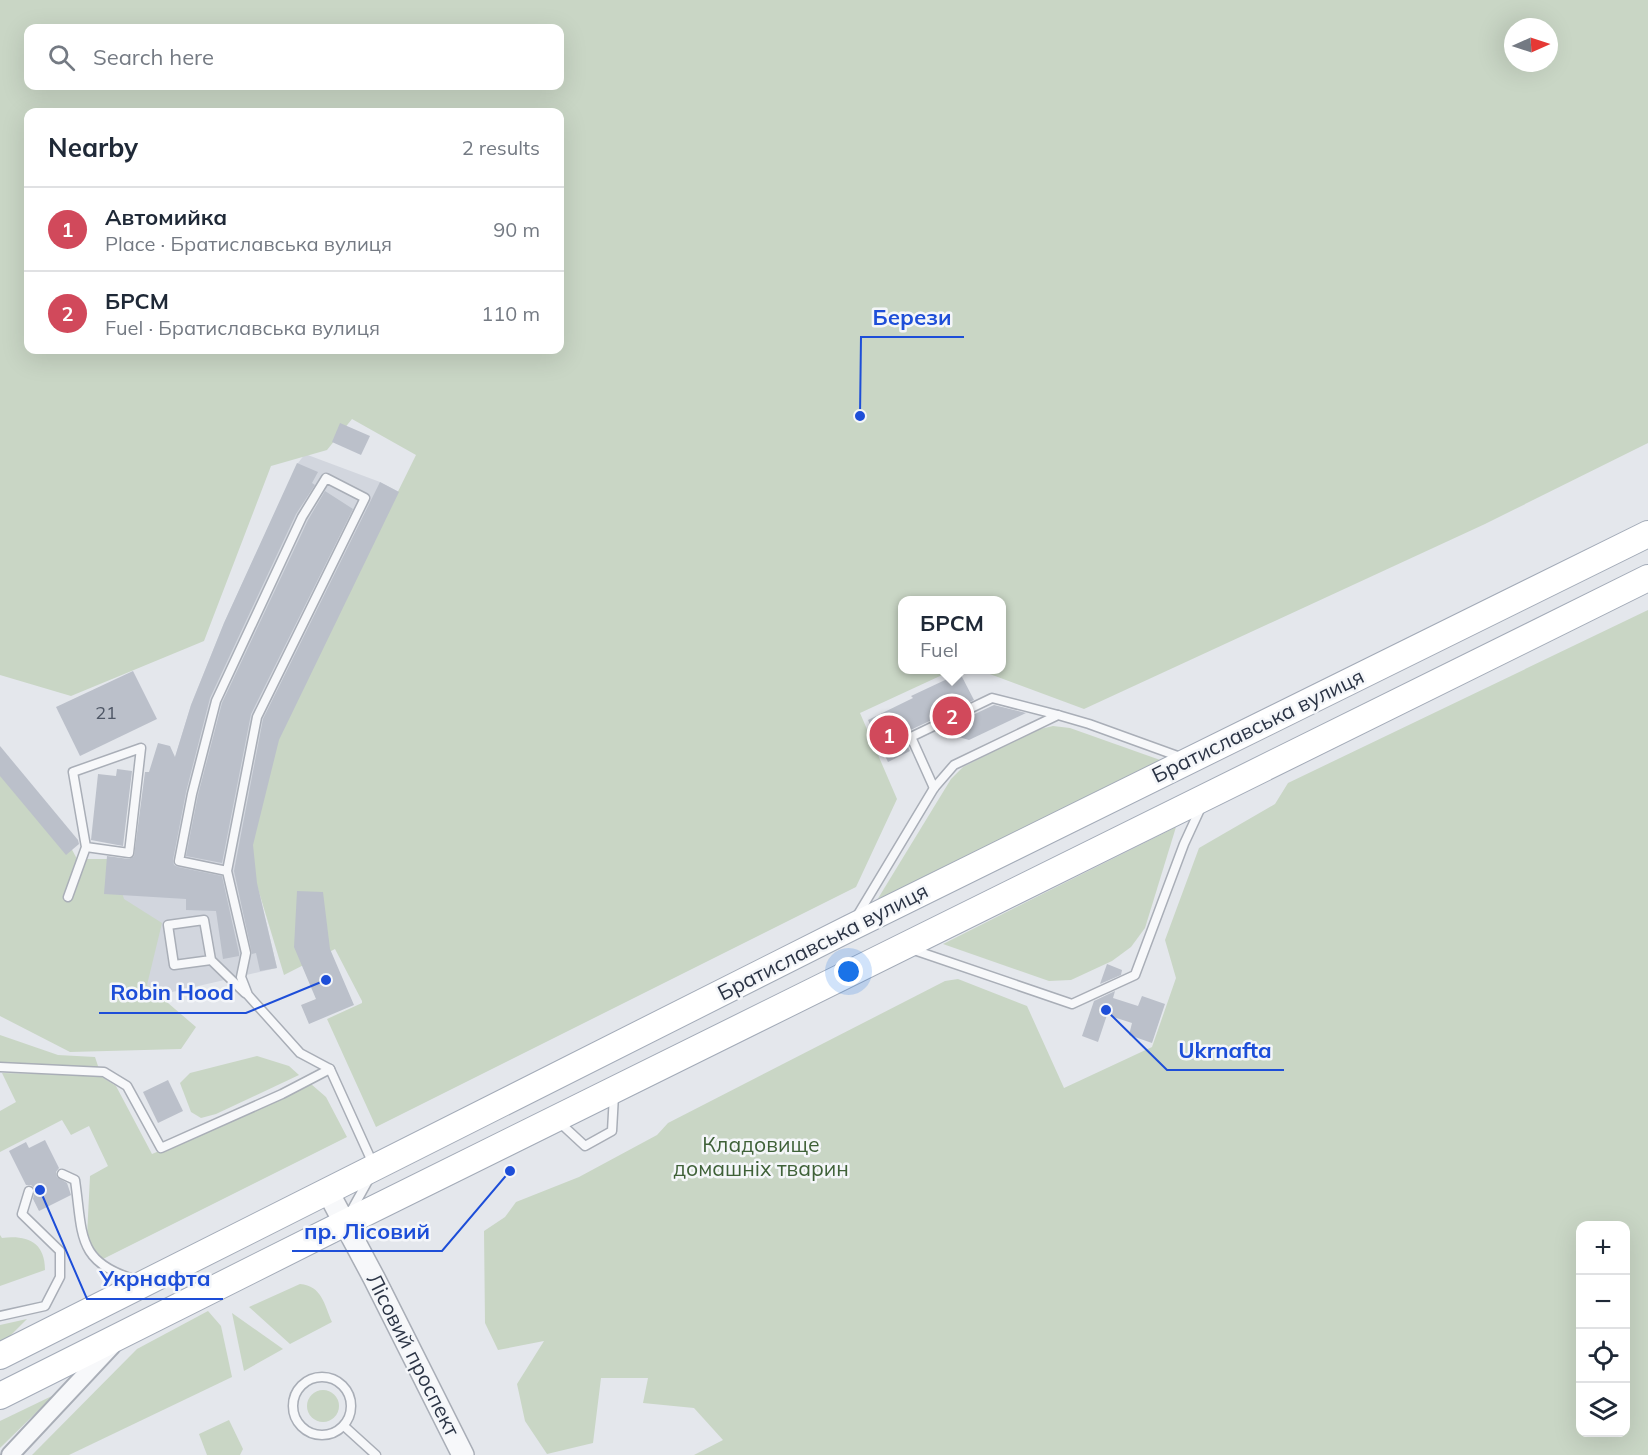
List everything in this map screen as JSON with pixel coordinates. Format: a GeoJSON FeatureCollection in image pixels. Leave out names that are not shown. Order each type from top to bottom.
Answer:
{"type":"FeatureCollection","features":[{"type":"Feature","properties":{"kind":"main road","name":"Братиславська вулиця"},"geometry":{"type":"LineString","coordinates":[[0,1356],[52,1316],[146,1283],[850,928],[1648,534]]}},
{"type":"Feature","properties":{"kind":"main road","name":"Братиславська вулиця"},"geometry":{"type":"LineString","coordinates":[[0,1396],[1648,578]]}},
{"type":"Feature","properties":{"kind":"street","name":"Лісовий проспект"},"geometry":{"type":"LineString","coordinates":[[328,1192],[462,1455]]}},
{"type":"Feature","properties":{"kind":"street"},"geometry":{"type":"LineString","coordinates":[[10,1455],[120,1337]]}},
{"type":"Feature","properties":{"kind":"lane"},"geometry":{"type":"LineString","coordinates":[[227,872],[179,861],[192,794],[216,701],[302,517],[326,478],[365,498],[257,717],[227,872],[246,953],[242,977],[248,995]]}},
{"type":"Feature","properties":{"kind":"lane"},"geometry":{"type":"LineString","coordinates":[[934,788],[911,737],[992,698],[1089,724],[1190,760]]}},
{"type":"Feature","properties":{"kind":"lane"},"geometry":{"type":"LineString","coordinates":[[850,928],[934,788],[954,765],[1058,715]]}},
{"type":"Feature","properties":{"kind":"lane"},"geometry":{"type":"LineString","coordinates":[[68,897],[86,847],[73,772],[141,748],[129,853],[86,847]]}},
{"type":"Feature","properties":{"kind":"lane"},"geometry":{"type":"LineString","coordinates":[[905,947],[1072,1004],[1135,975],[1184,844],[1205,798]]}},
{"type":"Feature","properties":{"kind":"lane"},"geometry":{"type":"LineString","coordinates":[[211,960],[174,965],[168,925],[204,920],[211,960],[248,995],[300,1053],[330,1069],[375,1168],[345,1223]]}},
{"type":"Feature","properties":{"kind":"lane"},"geometry":{"type":"LineString","coordinates":[[0,1067],[104,1072],[127,1086],[161,1148],[282,1094],[330,1069]]}},
{"type":"Feature","properties":{"kind":"lane"},"geometry":{"type":"LineString","coordinates":[[556,1119],[585,1146],[612,1131],[614,1090]]}},
{"type":"Feature","properties":{"kind":"lane"},"geometry":{"type":"LineString","coordinates":[[62,1174],[75,1180],[84,1243],[99,1264],[118,1275],[146,1283]]}},
{"type":"Feature","properties":{"kind":"lane"},"geometry":{"type":"LineString","coordinates":[[0,1316],[52,1316],[60,1277],[60,1251],[22,1214],[29,1191]]}},
{"type":"Feature","properties":{"kind":"lane"},"geometry":{"type":"LineString","coordinates":[[324,1376],[341,1383],[348,1390],[352,1409],[344,1426],[327,1435],[317,1435],[300,1426],[293,1408],[298,1389],[314,1377],[324,1376]]}},
{"type":"Feature","properties":{"kind":"lane"},"geometry":{"type":"LineString","coordinates":[[344,1426],[376,1455]]}},
{"type":"Feature","properties":{"kind":"shaded area"},"geometry":{"type":"Polygon","coordinates":[[[305,454],[380,482],[399,492],[257,883],[277,968],[133,1001],[104,894],[107,859],[155,863],[165,790],[191,705],[224,623],[298,463],[305,454]]]}},
{"type":"Feature","properties":{"kind":"green space"},"geometry":{"type":"Polygon","coordinates":[[[0,0],[1648,0],[1648,443],[1485,524],[1084,709],[990,674],[1006,674],[1006,596],[898,596],[898,674],[944,674],[860,713],[897,799],[856,887],[376,1127],[327,1019],[362,1001],[335,949],[284,975],[249,859],[274,743],[416,455],[352,419],[327,450],[271,466],[204,641],[71,696],[0,675],[0,0]]]}},
{"type":"Feature","properties":{"kind":"green space","name":"Кладовище домашніх тварин"},"geometry":{"type":"Polygon","coordinates":[[[1648,610],[1648,1455],[694,1455],[723,1440],[694,1408],[643,1403],[648,1378],[601,1378],[593,1443],[547,1454],[525,1421],[517,1384],[544,1341],[498,1350],[485,1323],[484,1231],[505,1217],[516,1202],[579,1177],[657,1135],[668,1123],[945,981],[958,979],[1027,1006],[1064,1088],[1152,1047],[1176,978],[1165,940],[1199,848],[1275,804],[1288,783],[1648,610]]]}},
{"type":"Feature","properties":{"kind":"green space"},"geometry":{"type":"Polygon","coordinates":[[[1053,726],[1070,728],[1163,761],[874,905],[951,779],[963,767],[1036,730],[1053,726]]]}},
{"type":"Feature","properties":{"kind":"green space"},"geometry":{"type":"Polygon","coordinates":[[[0,773],[50,809],[77,859],[112,859],[124,899],[162,923],[147,985],[196,1027],[181,1049],[70,1052],[0,1016],[0,773]]]}},
{"type":"Feature","properties":{"kind":"green space"},"geometry":{"type":"Polygon","coordinates":[[[1176,827],[1145,928],[1131,947],[1112,961],[1071,980],[1049,981],[943,944],[1176,827]]]}},
{"type":"Feature","properties":{"kind":"green space"},"geometry":{"type":"Polygon","coordinates":[[[0,1035],[58,1055],[95,1057],[99,1069],[0,1062],[0,1035]]]}},
{"type":"Feature","properties":{"kind":"green space"},"geometry":{"type":"Polygon","coordinates":[[[257,1056],[289,1066],[299,1075],[216,1114],[201,1118],[191,1112],[180,1083],[190,1073],[257,1056]]]}},
{"type":"Feature","properties":{"kind":"green space"},"geometry":{"type":"Polygon","coordinates":[[[2,1073],[99,1075],[116,1086],[152,1154],[311,1084],[326,1097],[347,1137],[103,1259],[93,1248],[87,1236],[90,1176],[108,1166],[89,1126],[71,1135],[62,1120],[0,1152],[0,1111],[16,1102],[2,1073]]]}},
{"type":"Feature","properties":{"kind":"green space"},"geometry":{"type":"Polygon","coordinates":[[[0,1235],[2,1238],[27,1239],[33,1242],[42,1253],[45,1270],[0,1286],[0,1235]]]}},
{"type":"Feature","properties":{"kind":"green space"},"geometry":{"type":"Polygon","coordinates":[[[300,1284],[307,1285],[318,1292],[332,1322],[290,1344],[249,1307],[300,1284]]]}},
{"type":"Feature","properties":{"kind":"green space"},"geometry":{"type":"Polygon","coordinates":[[[208,1311],[221,1326],[232,1377],[69,1455],[32,1455],[137,1349],[208,1311]]]}},
{"type":"Feature","properties":{"kind":"green space"},"geometry":{"type":"Polygon","coordinates":[[[232,1313],[283,1349],[244,1371],[232,1313]]]}},
{"type":"Feature","properties":{"kind":"green space"},"geometry":{"type":"Polygon","coordinates":[[[27,1319],[5,1341],[0,1343],[0,1325],[27,1319]]]}},
{"type":"Feature","properties":{"kind":"green space"},"geometry":{"type":"Polygon","coordinates":[[[323,1390],[335,1394],[339,1406],[335,1418],[323,1422],[311,1418],[307,1406],[311,1394],[323,1390]]]}},
{"type":"Feature","properties":{"kind":"green space"},"geometry":{"type":"Polygon","coordinates":[[[54,1395],[0,1448],[0,1421],[54,1395]]]}},
{"type":"Feature","properties":{"kind":"green space"},"geometry":{"type":"Polygon","coordinates":[[[229,1420],[243,1449],[240,1455],[207,1455],[199,1434],[229,1420]]]}},
{"type":"Feature","properties":{"kind":"building"},"geometry":{"type":"Polygon","coordinates":[[[340,423],[370,436],[361,455],[332,442],[340,423]]]}},
{"type":"Feature","properties":{"kind":"building"},"geometry":{"type":"Polygon","coordinates":[[[297,463],[318,472],[312,483],[315,485],[296,514],[210,698],[186,792],[173,860],[174,865],[178,867],[222,876],[239,953],[239,956],[223,959],[216,911],[186,910],[186,899],[104,894],[107,856],[129,859],[134,856],[145,772],[149,772],[158,743],[170,746],[175,757],[191,705],[224,623],[297,463]]]}},
{"type":"Feature","properties":{"kind":"building"},"geometry":{"type":"Polygon","coordinates":[[[380,482],[399,492],[279,740],[253,845],[257,883],[277,968],[260,971],[256,953],[252,954],[234,871],[263,719],[380,482]]]}},
{"type":"Feature","properties":{"kind":"building"},"geometry":{"type":"Polygon","coordinates":[[[325,491],[353,509],[251,714],[222,863],[186,856],[198,795],[222,703],[308,520],[325,491]]]}},
{"type":"Feature","properties":{"kind":"building"},"geometry":{"type":"Polygon","coordinates":[[[133,671],[157,719],[80,756],[56,707],[133,671]]]}},
{"type":"Feature","properties":{"kind":"building"},"geometry":{"type":"Polygon","coordinates":[[[961,674],[974,700],[902,734],[910,751],[888,762],[868,720],[913,698],[911,696],[961,674]]]}},
{"type":"Feature","properties":{"kind":"building"},"geometry":{"type":"Polygon","coordinates":[[[994,705],[1026,713],[969,740],[945,733],[947,727],[994,705]]]}},
{"type":"Feature","properties":{"kind":"building"},"geometry":{"type":"Polygon","coordinates":[[[0,746],[78,840],[79,844],[66,855],[0,776],[0,746]]]}},
{"type":"Feature","properties":{"kind":"building"},"geometry":{"type":"Polygon","coordinates":[[[117,769],[132,771],[123,846],[91,840],[98,774],[116,776],[117,769]]]}},
{"type":"Feature","properties":{"kind":"building"},"geometry":{"type":"Polygon","coordinates":[[[297,891],[323,892],[330,949],[354,1005],[309,1024],[301,1005],[316,999],[294,947],[297,891]]]}},
{"type":"Feature","properties":{"kind":"building"},"geometry":{"type":"Polygon","coordinates":[[[1107,964],[1122,970],[1121,975],[1100,984],[1107,964]]]}},
{"type":"Feature","properties":{"kind":"building"},"geometry":{"type":"Polygon","coordinates":[[[1115,991],[1113,998],[1138,1006],[1142,996],[1165,1004],[1152,1043],[1129,1035],[1132,1023],[1107,1015],[1098,1042],[1082,1036],[1094,1001],[1115,991]]]}},
{"type":"Feature","properties":{"kind":"building"},"geometry":{"type":"Polygon","coordinates":[[[168,1080],[183,1111],[158,1123],[143,1092],[168,1080]]]}},
{"type":"Feature","properties":{"kind":"building"},"geometry":{"type":"Polygon","coordinates":[[[45,1140],[59,1168],[56,1172],[57,1177],[67,1183],[71,1195],[39,1211],[33,1199],[35,1189],[31,1185],[26,1185],[9,1151],[26,1142],[29,1148],[45,1140]]]}},
{"type":"Feature","properties":{"kind":"place","name":"Берези"},"geometry":{"type":"Point","coordinates":[860,416]}},
{"type":"Feature","properties":{"kind":"place","name":"БРСМ"},"geometry":{"type":"Point","coordinates":[952,716]}},
{"type":"Feature","properties":{"kind":"place","name":"Автомийка"},"geometry":{"type":"Point","coordinates":[889,735]}},
{"type":"Feature","properties":{"kind":"place","name":"Robin Hood"},"geometry":{"type":"Point","coordinates":[326,980]}},
{"type":"Feature","properties":{"kind":"place","name":"Ukrnafta"},"geometry":{"type":"Point","coordinates":[1106,1010]}},
{"type":"Feature","properties":{"kind":"place","name":"пр. Лісовий"},"geometry":{"type":"Point","coordinates":[510,1171]}},
{"type":"Feature","properties":{"kind":"place","name":"Укрнафта"},"geometry":{"type":"Point","coordinates":[40,1190]}}]}
